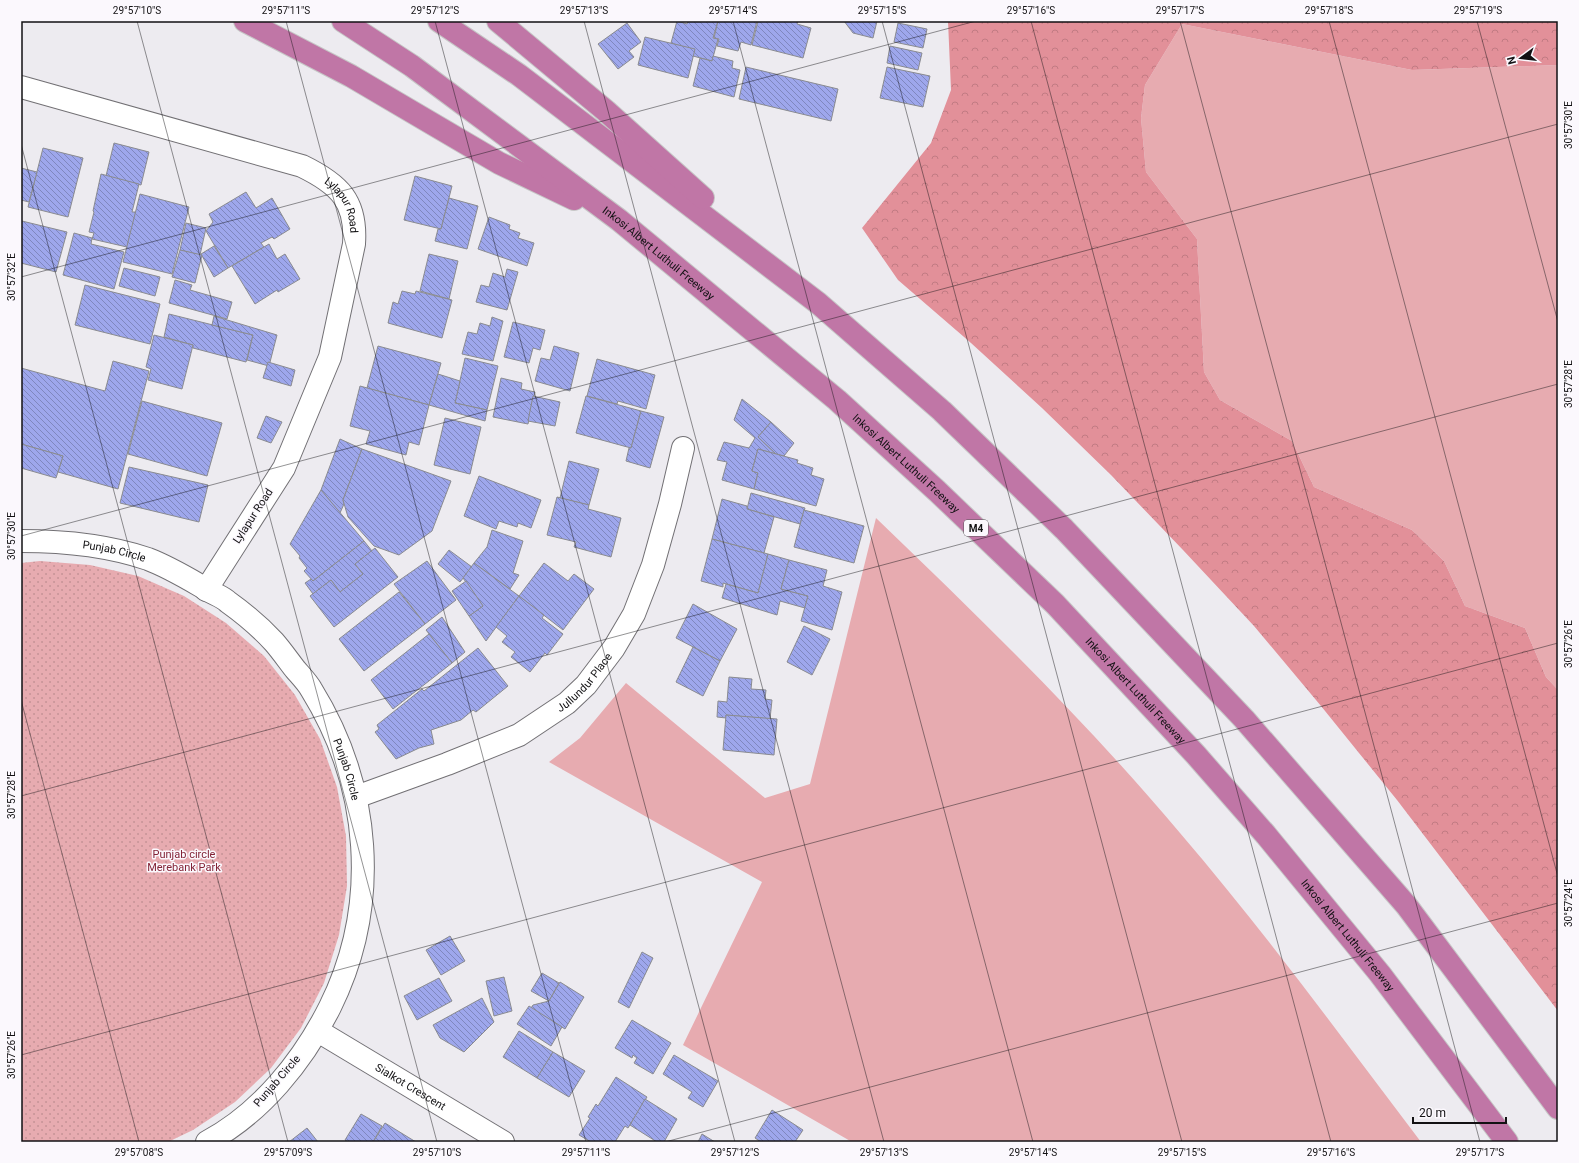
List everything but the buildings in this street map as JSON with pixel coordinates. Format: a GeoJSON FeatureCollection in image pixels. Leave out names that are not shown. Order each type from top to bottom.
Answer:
{"type":"FeatureCollection","features":[{"type":"Feature","properties":{"kind":"highway"},"geometry":{"type":"LineString","coordinates":[[245,21],[351,76],[499,163],[619,220]]}},
{"type":"Feature","properties":{"kind":"highway","name":"Inkosi Albert Luthuli Freeway"},"geometry":{"type":"LineString","coordinates":[[343,21],[412,66],[619,220],[837,400],[938,491],[1055,604],[1196,755],[1266,835],[1380,974],[1507,1142]]}},
{"type":"Feature","properties":{"kind":"highway"},"geometry":{"type":"LineString","coordinates":[[439,21],[519,75],[818,303]]}},
{"type":"Feature","properties":{"kind":"highway"},"geometry":{"type":"LineString","coordinates":[[498,21],[606,111],[818,303],[942,411],[1064,529],[1244,719],[1406,905],[1558,1108]]}},
{"type":"Feature","properties":{"kind":"street","name":"Lylapur Road"},"geometry":{"type":"LineString","coordinates":[[21,87],[302,166],[319,174],[332,183],[345,197],[352,213],[355,228],[354,244],[330,356],[284,468],[206,590]]}},
{"type":"Feature","properties":{"kind":"street","name":"Jullundur Place"},"geometry":{"type":"LineString","coordinates":[[356,797],[519,736],[567,702],[586,685],[614,648],[634,614],[653,564],[670,504],[683,448]]}},
{"type":"Feature","properties":{"kind":"street","name":"Punjab Circle"},"geometry":{"type":"LineString","coordinates":[[21,541],[63,542],[107,548],[149,560],[189,578],[206,590],[227,600],[272,640],[310,688],[339,742],[356,797],[363,848],[362,895],[354,943],[339,988],[318,1031],[290,1071],[256,1107],[207,1142]]}},
{"type":"Feature","properties":{"kind":"street","name":"Sialkot Crescent"},"geometry":{"type":"LineString","coordinates":[[318,1031],[503,1142]]}},
{"type":"Feature","properties":{"kind":"green space"},"geometry":{"type":"Polygon","coordinates":[[[948,21],[1558,21],[1558,65],[1412,70],[1182,24],[1145,85],[1141,118],[1146,172],[1197,239],[1204,372],[1220,400],[1292,441],[1314,487],[1412,530],[1444,561],[1465,606],[1525,628],[1546,677],[1558,690],[1558,1011],[1397,800],[1254,626],[1111,475],[1042,408],[971,343],[898,280],[862,228],[931,143],[951,90],[948,21]]]}},
{"type":"Feature","properties":{"kind":"green space"},"geometry":{"type":"Polygon","coordinates":[[[1182,24],[1412,70],[1558,65],[1558,690],[1546,677],[1525,628],[1465,606],[1444,561],[1412,530],[1314,487],[1292,441],[1220,400],[1204,372],[1197,239],[1146,172],[1141,118],[1145,85],[1182,24]]]}},
{"type":"Feature","properties":{"kind":"green space"},"geometry":{"type":"Polygon","coordinates":[[[876,518],[1032,671],[1144,791],[1212,870],[1273,947],[1421,1142],[852,1142],[683,1045],[762,882],[549,762],[580,738],[626,683],[765,798],[810,784],[876,518]]]}},
{"type":"Feature","properties":{"kind":"green space","name":"Punjab circle Merebank Park"},"geometry":{"type":"Polygon","coordinates":[[[40,561],[90,565],[138,576],[184,596],[226,623],[264,656],[295,695],[320,739],[337,787],[346,836],[347,886],[339,935],[324,983],[301,1028],[271,1068],[235,1102],[193,1130],[168,1142],[21,1142],[21,563],[40,561]]]}}]}
